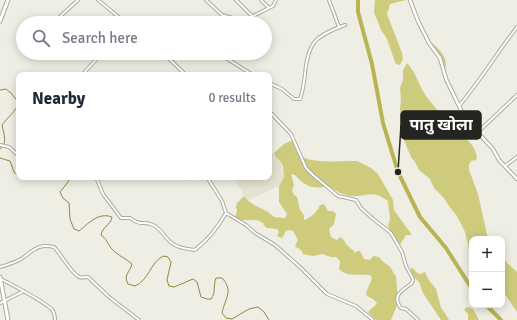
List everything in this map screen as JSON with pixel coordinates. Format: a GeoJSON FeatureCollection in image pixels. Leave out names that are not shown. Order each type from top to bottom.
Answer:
{"type":"FeatureCollection","features":[{"type":"Feature","properties":{"kind":"main road"},"geometry":{"type":"LineString","coordinates":[[0,21],[8,0]]}},
{"type":"Feature","properties":{"kind":"main road"},"geometry":{"type":"LineString","coordinates":[[0,278],[8,320]]}},
{"type":"Feature","properties":{"kind":"street"},"geometry":{"type":"LineString","coordinates":[[61,16],[78,0]]}},
{"type":"Feature","properties":{"kind":"street"},"geometry":{"type":"LineString","coordinates":[[98,0],[117,16]]}},
{"type":"Feature","properties":{"kind":"street"},"geometry":{"type":"LineString","coordinates":[[206,0],[222,15],[225,16]]}},
{"type":"Feature","properties":{"kind":"street"},"geometry":{"type":"LineString","coordinates":[[236,0],[251,16]]}},
{"type":"Feature","properties":{"kind":"street"},"geometry":{"type":"LineString","coordinates":[[261,0],[269,8]]}},
{"type":"Feature","properties":{"kind":"street"},"geometry":{"type":"LineString","coordinates":[[254,16],[273,6],[276,0]]}},
{"type":"Feature","properties":{"kind":"street"},"geometry":{"type":"LineString","coordinates":[[329,0],[340,27]]}},
{"type":"Feature","properties":{"kind":"street"},"geometry":{"type":"LineString","coordinates":[[410,0],[418,21],[429,42],[440,58],[446,79],[468,122],[489,143],[499,160],[517,179]]}},
{"type":"Feature","properties":{"kind":"street"},"geometry":{"type":"LineString","coordinates":[[272,84],[282,89],[294,99],[300,99],[307,59],[312,45],[321,36],[345,25]]}},
{"type":"Feature","properties":{"kind":"street"},"geometry":{"type":"LineString","coordinates":[[459,106],[482,78],[500,50],[517,28]]}},
{"type":"Feature","properties":{"kind":"street"},"geometry":{"type":"LineString","coordinates":[[85,72],[96,60]]}},
{"type":"Feature","properties":{"kind":"street"},"geometry":{"type":"LineString","coordinates":[[170,60],[183,72]]}},
{"type":"Feature","properties":{"kind":"street"},"geometry":{"type":"LineString","coordinates":[[229,60],[247,72]]}},
{"type":"Feature","properties":{"kind":"street"},"geometry":{"type":"LineString","coordinates":[[478,132],[517,95]]}},
{"type":"Feature","properties":{"kind":"street"},"geometry":{"type":"LineString","coordinates":[[272,115],[291,134],[306,168],[313,175],[338,196],[356,200],[361,208],[391,233],[402,252],[406,266],[413,279],[412,283],[399,293],[398,304],[401,308],[406,309],[418,320]]}},
{"type":"Feature","properties":{"kind":"street"},"geometry":{"type":"LineString","coordinates":[[0,145],[8,147],[16,154]]}},
{"type":"Feature","properties":{"kind":"street"},"geometry":{"type":"LineString","coordinates":[[505,166],[517,157]]}},
{"type":"Feature","properties":{"kind":"street"},"geometry":{"type":"LineString","coordinates":[[97,180],[103,194],[122,218],[130,218],[136,223],[152,224],[174,245],[190,250],[194,250],[206,240],[219,226],[226,213]]}},
{"type":"Feature","properties":{"kind":"street"},"geometry":{"type":"LineString","coordinates":[[209,180],[222,201],[226,213],[246,225],[255,233],[275,246],[301,268],[327,294],[356,306],[373,320]]}},
{"type":"Feature","properties":{"kind":"street"},"geometry":{"type":"LineString","coordinates":[[0,267],[20,260],[37,247],[44,245],[54,247],[68,266],[80,278],[88,278],[109,298],[138,320]]}},
{"type":"Feature","properties":{"kind":"street"},"geometry":{"type":"LineString","coordinates":[[0,278],[49,307],[53,311],[55,320]]}},
{"type":"Feature","properties":{"kind":"street"},"geometry":{"type":"LineString","coordinates":[[0,303],[24,292]]}},
{"type":"Feature","properties":{"kind":"shaded area"},"geometry":{"type":"Polygon","coordinates":[[[375,0],[406,0],[390,4],[387,14],[402,53],[403,59],[400,65],[396,64],[395,62],[387,39],[381,30],[374,12],[375,0]]]}},
{"type":"Feature","properties":{"kind":"shaded area"},"geometry":{"type":"Polygon","coordinates":[[[431,42],[444,57],[446,61],[445,69],[441,58],[431,42]]]}},
{"type":"Feature","properties":{"kind":"shaded area"},"geometry":{"type":"Polygon","coordinates":[[[407,63],[429,100],[467,139],[477,155],[476,160],[471,161],[469,170],[478,194],[487,236],[469,236],[469,249],[465,232],[457,216],[444,198],[434,188],[430,179],[419,170],[411,157],[401,133],[400,88],[403,80],[403,70],[407,63]]]}},
{"type":"Feature","properties":{"kind":"shaded area"},"geometry":{"type":"Polygon","coordinates":[[[293,140],[297,152],[308,159],[317,161],[357,161],[371,168],[378,174],[393,200],[394,210],[412,235],[406,235],[400,245],[394,238],[388,226],[390,219],[388,201],[382,197],[373,194],[351,196],[328,186],[318,188],[309,186],[295,175],[291,174],[294,185],[292,190],[294,195],[297,197],[300,210],[304,215],[304,220],[314,214],[320,205],[324,204],[328,211],[333,211],[336,214],[334,224],[329,229],[331,237],[337,240],[340,237],[343,239],[355,253],[360,251],[364,259],[370,260],[373,256],[379,257],[391,268],[396,276],[398,303],[391,320],[376,320],[368,312],[377,303],[367,296],[366,293],[372,278],[370,275],[353,275],[342,272],[339,269],[340,261],[336,257],[322,254],[313,256],[303,254],[301,250],[295,246],[298,240],[293,231],[286,231],[282,238],[277,236],[279,232],[277,229],[267,228],[260,221],[242,220],[235,217],[237,203],[244,196],[251,203],[267,211],[274,217],[285,218],[287,214],[279,202],[279,186],[284,177],[283,166],[274,153],[284,144],[293,140]]]}},
{"type":"Feature","properties":{"kind":"shaded area"},"geometry":{"type":"Polygon","coordinates":[[[272,152],[281,162],[284,177],[279,186],[247,201],[236,180],[272,180],[272,152]]]}},
{"type":"Feature","properties":{"kind":"shaded area"},"geometry":{"type":"Polygon","coordinates":[[[505,260],[517,272],[517,312],[505,294],[505,260]]]}},
{"type":"Feature","properties":{"kind":"shaded area"},"geometry":{"type":"Polygon","coordinates":[[[411,268],[420,274],[425,272],[428,279],[436,289],[441,308],[449,320],[441,320],[423,293],[419,282],[412,275],[411,268]]]}},
{"type":"Feature","properties":{"kind":"shaded area"},"geometry":{"type":"Polygon","coordinates":[[[467,307],[473,309],[479,320],[468,320],[468,314],[464,310],[467,307]]]}},
{"type":"Feature","properties":{"kind":"waterway"},"geometry":{"type":"LineString","coordinates":[[358,0],[358,12],[372,64],[383,123],[398,172],[420,217],[446,248],[469,284]]}},
{"type":"Feature","properties":{"kind":"waterway"},"geometry":{"type":"LineString","coordinates":[[0,90],[6,89],[16,99]]}},
{"type":"Feature","properties":{"kind":"waterway"},"geometry":{"type":"LineString","coordinates":[[0,149],[5,141],[2,125],[16,109]]}},
{"type":"Feature","properties":{"kind":"waterway"},"geometry":{"type":"LineString","coordinates":[[0,158],[10,161],[16,174]]}},
{"type":"Feature","properties":{"kind":"waterway"},"geometry":{"type":"LineString","coordinates":[[69,180],[60,192],[63,198],[69,203],[70,219],[74,229],[79,231],[98,217],[112,217],[101,235],[105,238],[114,251],[132,264],[126,278],[128,284],[135,286],[140,283],[159,259],[163,256],[168,257],[171,262],[167,280],[169,286],[174,287],[193,279],[197,282],[201,297],[211,299],[216,278],[222,278],[226,283],[228,291],[222,313],[226,318],[232,319],[249,309],[258,307],[264,312],[269,320]]}},
{"type":"Feature","properties":{"kind":"waterway"},"geometry":{"type":"LineString","coordinates":[[489,308],[501,320]]}},
{"type":"Feature","properties":{"kind":"place","name":"पातु खोला"},"geometry":{"type":"Point","coordinates":[398,172]}}]}
